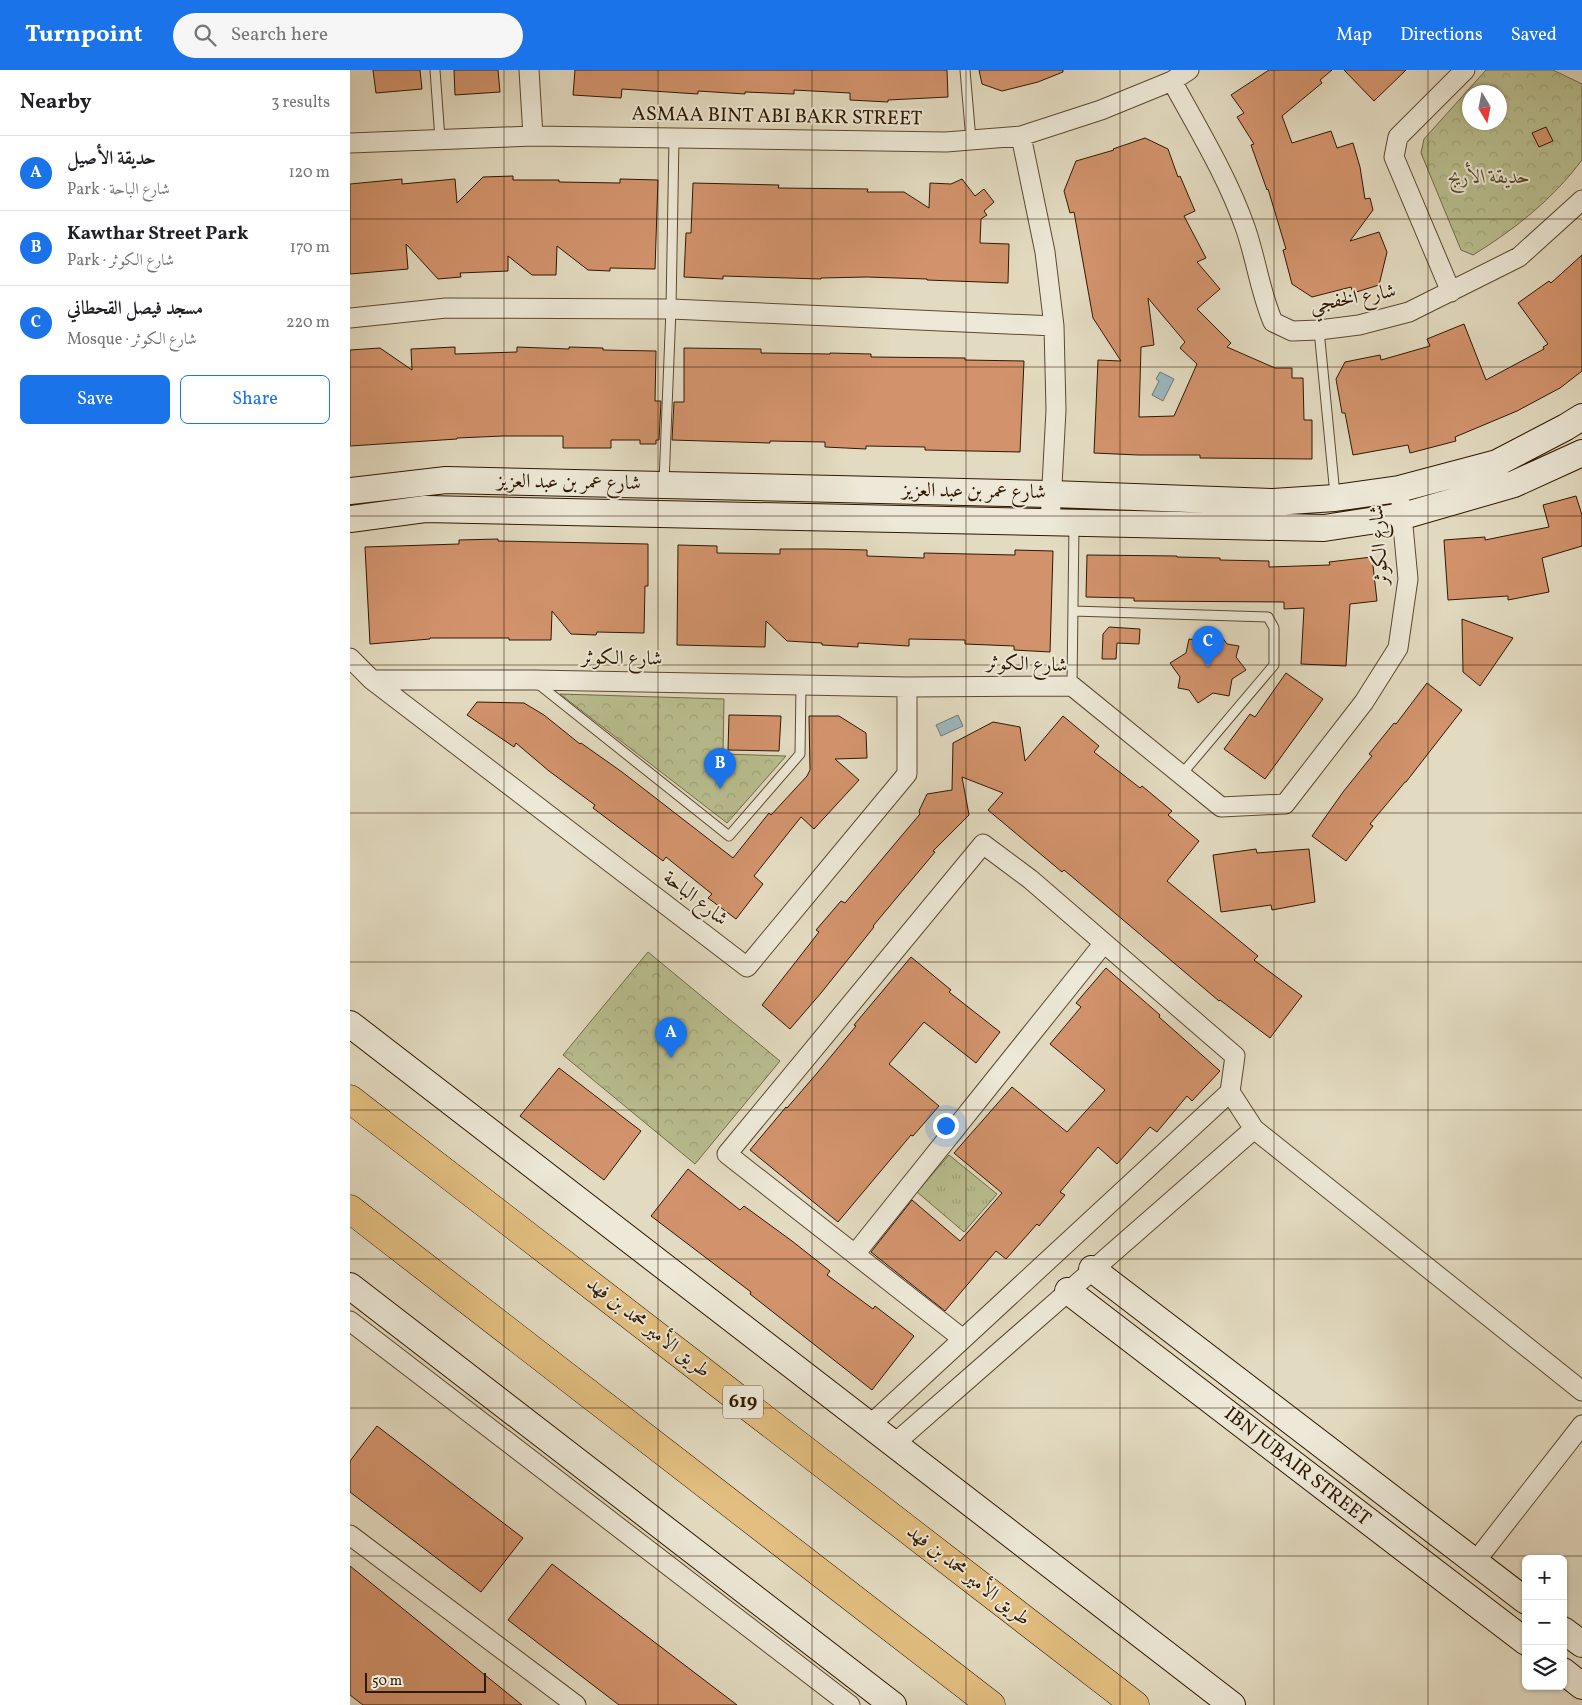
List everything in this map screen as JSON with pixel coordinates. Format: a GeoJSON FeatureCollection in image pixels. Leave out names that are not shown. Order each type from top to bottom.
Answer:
{"type":"FeatureCollection","features":[{"type":"Feature","properties":{"kind":"highway"},"geometry":{"type":"LineString","coordinates":[[350,1078],[417,1134],[445,1172]]}},
{"type":"Feature","properties":{"kind":"highway","name":"طريق الأمير محمد بن فهد"},"geometry":{"type":"LineString","coordinates":[[350,1098],[1135,1705]]}},
{"type":"Feature","properties":{"kind":"highway"},"geometry":{"type":"LineString","coordinates":[[350,1210],[990,1705]]}},
{"type":"Feature","properties":{"kind":"street"},"geometry":{"type":"LineString","coordinates":[[529,70],[533,136]]}},
{"type":"Feature","properties":{"kind":"street","name":"ASMAA BINT ABI BAKR STREET"},"geometry":{"type":"LineString","coordinates":[[350,143],[533,136],[946,142],[1022,136],[1101,110],[1172,81],[1189,70]]}},
{"type":"Feature","properties":{"kind":"street"},"geometry":{"type":"LineString","coordinates":[[1451,292],[1394,157],[1398,137],[1465,70]]}},
{"type":"Feature","properties":{"kind":"street","name":"شارع الخفجي"},"geometry":{"type":"LineString","coordinates":[[1172,81],[1225,180],[1245,227],[1273,322],[1292,331],[1359,325],[1409,312],[1518,256],[1582,200]]}},
{"type":"Feature","properties":{"kind":"street"},"geometry":{"type":"LineString","coordinates":[[1022,136],[1045,252],[1054,326],[1056,410],[1052,494],[1062,523]]}},
{"type":"Feature","properties":{"kind":"street"},"geometry":{"type":"LineString","coordinates":[[350,318],[446,308],[671,309],[1054,326]]}},
{"type":"Feature","properties":{"kind":"street","name":"شارع عمر بن عبد العزيز"},"geometry":{"type":"LineString","coordinates":[[350,491],[446,480],[1052,494],[1273,502],[1335,498],[1399,489],[1497,463],[1566,427],[1582,416]]}},
{"type":"Feature","properties":{"kind":"street"},"geometry":{"type":"LineString","coordinates":[[350,519],[426,509],[1324,528],[1403,516],[1514,484],[1582,453]]}},
{"type":"Feature","properties":{"kind":"street","name":"شارع الكوثر"},"geometry":{"type":"LineString","coordinates":[[372,680],[533,680],[907,687],[1072,686],[1221,807],[1285,804],[1364,702],[1398,648],[1408,579],[1399,489]]}},
{"type":"Feature","properties":{"kind":"street","name":"شارع الباحة"},"geometry":{"type":"LineString","coordinates":[[350,658],[372,680],[747,967],[908,774],[907,687]]}},
{"type":"Feature","properties":{"kind":"street"},"geometry":{"type":"LineString","coordinates":[[963,1339],[727,1154],[983,844],[1030,879],[1234,1056],[1230,1092],[1254,1129],[1582,1391]]}},
{"type":"Feature","properties":{"kind":"street"},"geometry":{"type":"LineString","coordinates":[[855,1254],[1104,943]]}},
{"type":"Feature","properties":{"kind":"street"},"geometry":{"type":"LineString","coordinates":[[350,1024],[1232,1705]]}},
{"type":"Feature","properties":{"kind":"street"},"geometry":{"type":"LineString","coordinates":[[870,1425],[1230,1092]]}},
{"type":"Feature","properties":{"kind":"street"},"geometry":{"type":"LineString","coordinates":[[894,1444],[1254,1129]]}},
{"type":"Feature","properties":{"kind":"street"},"geometry":{"type":"LineString","coordinates":[[350,1220],[376,1230]]}},
{"type":"Feature","properties":{"kind":"street","name":"IBN JUBAIR STREET"},"geometry":{"type":"LineString","coordinates":[[1092,1269],[1525,1600]]}},
{"type":"Feature","properties":{"kind":"street"},"geometry":{"type":"LineString","coordinates":[[350,1286],[893,1705]]}},
{"type":"Feature","properties":{"kind":"street","name":"IBN JUBAIR STREET"},"geometry":{"type":"LineString","coordinates":[[1068,1291],[1522,1639]]}},
{"type":"Feature","properties":{"kind":"street"},"geometry":{"type":"LineString","coordinates":[[350,1321],[842,1701]]}},
{"type":"Feature","properties":{"kind":"street"},"geometry":{"type":"LineString","coordinates":[[1475,1562],[1582,1425]]}},
{"type":"Feature","properties":{"kind":"street"},"geometry":{"type":"LineString","coordinates":[[350,1535],[576,1705]]}},
{"type":"Feature","properties":{"kind":"street"},"geometry":{"type":"LineString","coordinates":[[1567,1633],[1582,1644]]}},
{"type":"Feature","properties":{"kind":"street"},"geometry":{"type":"LineString","coordinates":[[1567,1674],[1582,1686]]}},
{"type":"Feature","properties":{"kind":"lane"},"geometry":{"type":"LineString","coordinates":[[435,70],[440,139]]}},
{"type":"Feature","properties":{"kind":"lane"},"geometry":{"type":"LineString","coordinates":[[965,70],[971,140]]}},
{"type":"Feature","properties":{"kind":"lane"},"geometry":{"type":"LineString","coordinates":[[664,485],[671,309],[674,138]]}},
{"type":"Feature","properties":{"kind":"lane"},"geometry":{"type":"LineString","coordinates":[[1319,330],[1335,498]]}},
{"type":"Feature","properties":{"kind":"lane"},"geometry":{"type":"LineString","coordinates":[[1062,523],[1073,611],[1072,686]]}},
{"type":"Feature","properties":{"kind":"lane"},"geometry":{"type":"LineString","coordinates":[[1073,611],[1268,617],[1274,628],[1274,665],[1181,775]]}},
{"type":"Feature","properties":{"kind":"lane"},"geometry":{"type":"LineString","coordinates":[[533,680],[729,836],[800,754],[801,686]]}},
{"type":"Feature","properties":{"kind":"green space","name":"حديقة الأريج"},"geometry":{"type":"Polygon","coordinates":[[[1486,70],[1553,70],[1582,84],[1582,160],[1546,201],[1518,224],[1473,255],[1461,250],[1421,153],[1424,139],[1462,97],[1462,130],[1507,130],[1507,85],[1473,85],[1486,70]]]}},
{"type":"Feature","properties":{"kind":"green space"},"geometry":{"type":"Polygon","coordinates":[[[560,694],[724,699],[723,754],[786,756],[727,823],[560,694]]]}},
{"type":"Feature","properties":{"kind":"green space"},"geometry":{"type":"Polygon","coordinates":[[[648,952],[780,1061],[695,1164],[563,1055],[648,952]]]}},
{"type":"Feature","properties":{"kind":"green space"},"geometry":{"type":"Polygon","coordinates":[[[949,1155],[997,1194],[964,1232],[917,1192],[949,1155]]]}},
{"type":"Feature","properties":{"kind":"water"},"geometry":{"type":"Polygon","coordinates":[[[1160,372],[1174,379],[1163,401],[1152,395],[1159,381],[1156,379],[1160,372]]]}},
{"type":"Feature","properties":{"kind":"water"},"geometry":{"type":"Polygon","coordinates":[[[958,715],[963,726],[941,736],[936,725],[958,715]]]}},
{"type":"Feature","properties":{"kind":"building"},"geometry":{"type":"Polygon","coordinates":[[[373,70],[420,70],[422,89],[376,93],[373,70]]]}},
{"type":"Feature","properties":{"kind":"building"},"geometry":{"type":"Polygon","coordinates":[[[454,70],[498,70],[500,92],[455,95],[454,70]]]}},
{"type":"Feature","properties":{"kind":"building"},"geometry":{"type":"Polygon","coordinates":[[[575,70],[947,70],[948,97],[888,100],[888,102],[850,100],[850,93],[794,90],[794,94],[745,92],[745,94],[698,91],[698,94],[622,89],[621,98],[573,95],[575,70]]]}},
{"type":"Feature","properties":{"kind":"building"},"geometry":{"type":"Polygon","coordinates":[[[979,70],[1063,70],[1063,72],[1038,82],[1002,91],[982,84],[979,70]]]}},
{"type":"Feature","properties":{"kind":"building"},"geometry":{"type":"Polygon","coordinates":[[[1269,70],[1332,70],[1320,80],[1322,83],[1282,116],[1292,143],[1331,131],[1337,148],[1353,143],[1360,167],[1365,199],[1370,198],[1373,210],[1350,241],[1379,232],[1387,252],[1379,285],[1353,293],[1351,287],[1312,297],[1292,284],[1283,250],[1286,249],[1268,189],[1251,145],[1254,144],[1237,117],[1244,113],[1231,95],[1269,70]]]}},
{"type":"Feature","properties":{"kind":"building"},"geometry":{"type":"Polygon","coordinates":[[[1344,70],[1406,70],[1374,101],[1344,70]]]}},
{"type":"Feature","properties":{"kind":"building"},"geometry":{"type":"Polygon","coordinates":[[[1546,127],[1553,141],[1539,147],[1532,133],[1546,127]]]}},
{"type":"Feature","properties":{"kind":"building"},"geometry":{"type":"Polygon","coordinates":[[[1145,138],[1168,149],[1178,177],[1180,176],[1195,211],[1184,216],[1206,258],[1197,262],[1220,289],[1197,309],[1231,343],[1227,347],[1275,368],[1292,368],[1292,378],[1303,378],[1304,420],[1312,420],[1312,459],[1200,458],[1200,455],[1094,453],[1098,360],[1121,361],[1093,318],[1074,212],[1070,213],[1064,191],[1076,161],[1145,138]],[[1148,298],[1154,345],[1141,347],[1139,417],[1174,416],[1197,364],[1180,348],[1185,342],[1148,298]]]}},
{"type":"Feature","properties":{"kind":"building"},"geometry":{"type":"Polygon","coordinates":[[[513,176],[513,180],[559,180],[559,182],[620,183],[620,179],[658,180],[655,269],[610,268],[610,271],[588,270],[557,246],[556,275],[532,275],[508,256],[508,271],[460,273],[461,277],[438,279],[406,244],[408,269],[350,274],[350,184],[402,179],[402,184],[455,179],[457,203],[483,177],[513,176]]]}},
{"type":"Feature","properties":{"kind":"building"},"geometry":{"type":"Polygon","coordinates":[[[962,179],[975,196],[984,189],[994,202],[984,211],[987,215],[981,219],[980,243],[1009,244],[1008,283],[867,277],[821,279],[723,276],[723,279],[684,277],[686,233],[691,233],[693,183],[779,185],[778,188],[868,189],[867,192],[904,192],[929,208],[930,183],[951,184],[962,179]]]}},
{"type":"Feature","properties":{"kind":"building"},"geometry":{"type":"Polygon","coordinates":[[[1582,255],[1582,371],[1560,388],[1517,411],[1455,437],[1456,441],[1410,453],[1408,445],[1353,455],[1345,413],[1342,413],[1336,379],[1345,362],[1380,355],[1381,360],[1430,346],[1427,339],[1464,324],[1486,380],[1544,349],[1543,347],[1548,344],[1518,303],[1549,281],[1551,283],[1582,255]]]}},
{"type":"Feature","properties":{"kind":"building"},"geometry":{"type":"Polygon","coordinates":[[[455,347],[455,354],[517,352],[517,347],[656,351],[655,401],[661,401],[659,440],[656,440],[656,444],[640,444],[640,440],[611,440],[611,448],[563,448],[563,436],[457,438],[350,446],[350,350],[380,348],[412,370],[411,349],[455,347]]]}},
{"type":"Feature","properties":{"kind":"building"},"geometry":{"type":"Polygon","coordinates":[[[684,348],[761,349],[761,353],[871,354],[871,357],[1024,361],[1020,452],[925,450],[925,447],[866,446],[866,449],[825,447],[825,442],[770,441],[770,443],[672,440],[674,402],[684,402],[684,348]]]}},
{"type":"Feature","properties":{"kind":"building"},"geometry":{"type":"Polygon","coordinates":[[[1576,496],[1582,515],[1582,546],[1542,558],[1549,592],[1508,600],[1508,596],[1448,600],[1444,540],[1485,537],[1485,540],[1549,527],[1543,505],[1576,496]]]}},
{"type":"Feature","properties":{"kind":"building"},"geometry":{"type":"Polygon","coordinates":[[[498,539],[498,541],[648,544],[648,586],[645,586],[644,633],[597,632],[596,635],[571,634],[552,611],[551,640],[430,638],[370,644],[365,547],[459,544],[459,540],[498,539]]]}},
{"type":"Feature","properties":{"kind":"building"},"geometry":{"type":"Polygon","coordinates":[[[678,545],[717,546],[717,553],[780,554],[780,549],[826,549],[867,550],[867,556],[924,558],[924,553],[1015,555],[1015,550],[1053,551],[1050,652],[1014,650],[1014,646],[965,644],[965,640],[909,639],[909,646],[858,643],[858,647],[822,645],[822,643],[787,641],[766,621],[765,647],[677,645],[678,545]]]}},
{"type":"Feature","properties":{"kind":"building"},"geometry":{"type":"Polygon","coordinates":[[[1087,555],[1177,556],[1220,558],[1220,560],[1269,561],[1269,567],[1330,565],[1329,562],[1372,557],[1377,601],[1350,604],[1346,666],[1301,664],[1304,608],[1284,609],[1284,602],[1134,601],[1134,598],[1086,597],[1087,555]]]}},
{"type":"Feature","properties":{"kind":"building"},"geometry":{"type":"Polygon","coordinates":[[[1462,619],[1513,638],[1480,686],[1463,672],[1462,619]]]}},
{"type":"Feature","properties":{"kind":"building"},"geometry":{"type":"Polygon","coordinates":[[[1109,627],[1140,629],[1139,644],[1117,643],[1116,659],[1102,659],[1103,634],[1109,627]]]}},
{"type":"Feature","properties":{"kind":"building"},"geometry":{"type":"Polygon","coordinates":[[[1217,630],[1227,644],[1239,646],[1236,657],[1246,670],[1232,679],[1229,696],[1213,693],[1198,703],[1189,690],[1178,688],[1180,677],[1170,663],[1186,653],[1189,639],[1202,641],[1217,630]]]}},
{"type":"Feature","properties":{"kind":"building"},"geometry":{"type":"Polygon","coordinates":[[[1286,673],[1323,699],[1265,779],[1224,749],[1250,714],[1255,717],[1286,673]]]}},
{"type":"Feature","properties":{"kind":"building"},"geometry":{"type":"Polygon","coordinates":[[[1427,683],[1462,710],[1406,782],[1370,824],[1373,826],[1346,861],[1312,836],[1343,792],[1372,756],[1369,754],[1394,723],[1396,724],[1427,683]]]}},
{"type":"Feature","properties":{"kind":"building"},"geometry":{"type":"Polygon","coordinates":[[[477,702],[524,703],[544,715],[580,744],[622,772],[733,858],[769,813],[771,815],[807,776],[810,770],[809,716],[839,716],[866,733],[867,758],[835,759],[859,780],[814,829],[801,817],[754,876],[763,884],[736,919],[708,898],[712,894],[666,857],[663,861],[593,808],[595,805],[549,771],[516,743],[514,747],[467,715],[477,702]]]}},
{"type":"Feature","properties":{"kind":"building"},"geometry":{"type":"Polygon","coordinates":[[[729,715],[781,716],[779,751],[728,750],[729,715]]]}},
{"type":"Feature","properties":{"kind":"building"},"geometry":{"type":"Polygon","coordinates":[[[1063,716],[1099,746],[1094,752],[1140,788],[1142,786],[1172,811],[1168,815],[1199,841],[1167,881],[1258,956],[1254,960],[1302,996],[1270,1038],[1219,1001],[1064,870],[1062,872],[988,810],[1003,793],[962,777],[969,815],[933,851],[935,852],[790,1029],[762,1005],[819,932],[816,930],[841,901],[845,903],[920,814],[919,811],[927,794],[952,790],[953,743],[993,722],[1020,727],[1025,761],[1063,716]]]}},
{"type":"Feature","properties":{"kind":"building"},"geometry":{"type":"Polygon","coordinates":[[[1256,849],[1257,853],[1309,849],[1315,902],[1272,910],[1271,905],[1221,912],[1213,855],[1256,849]]]}},
{"type":"Feature","properties":{"kind":"building"},"geometry":{"type":"Polygon","coordinates":[[[911,957],[951,990],[949,992],[1000,1032],[976,1063],[924,1022],[889,1064],[939,1106],[913,1136],[911,1135],[838,1222],[750,1150],[818,1072],[856,1026],[854,1025],[911,957]]]}},
{"type":"Feature","properties":{"kind":"building"},"geometry":{"type":"Polygon","coordinates":[[[1106,968],[1220,1071],[1192,1101],[1187,1096],[1157,1132],[1150,1127],[1117,1164],[1098,1147],[1060,1192],[1065,1195],[1039,1226],[1037,1224],[1006,1259],[996,1251],[945,1311],[871,1252],[912,1200],[960,1241],[1002,1193],[954,1153],[1012,1087],[1067,1132],[1105,1090],[1050,1044],[1081,1007],[1076,1003],[1106,968]]]}},
{"type":"Feature","properties":{"kind":"building"},"geometry":{"type":"Polygon","coordinates":[[[559,1068],[641,1131],[604,1180],[520,1116],[559,1068]]]}},
{"type":"Feature","properties":{"kind":"building"},"geometry":{"type":"Polygon","coordinates":[[[688,1169],[740,1210],[744,1206],[792,1241],[830,1271],[827,1275],[873,1309],[875,1306],[914,1336],[872,1390],[750,1294],[751,1292],[651,1216],[688,1169]]]}},
{"type":"Feature","properties":{"kind":"building"},"geometry":{"type":"Polygon","coordinates":[[[377,1426],[523,1538],[481,1592],[350,1492],[350,1461],[377,1426]]]}},
{"type":"Feature","properties":{"kind":"building"},"geometry":{"type":"Polygon","coordinates":[[[552,1564],[737,1705],[619,1705],[508,1620],[552,1564]]]}},
{"type":"Feature","properties":{"kind":"building"},"geometry":{"type":"Polygon","coordinates":[[[350,1566],[522,1705],[363,1705],[350,1695],[350,1566]]]}},
{"type":"Feature","properties":{"kind":"place","name":"مسجد فيصل القحطاني"},"geometry":{"type":"Point","coordinates":[1208,667]}},
{"type":"Feature","properties":{"kind":"place","name":"Kawthar Street Park"},"geometry":{"type":"Point","coordinates":[720,789]}},
{"type":"Feature","properties":{"kind":"place","name":"حديقة الأصيل"},"geometry":{"type":"Point","coordinates":[671,1058]}}]}
